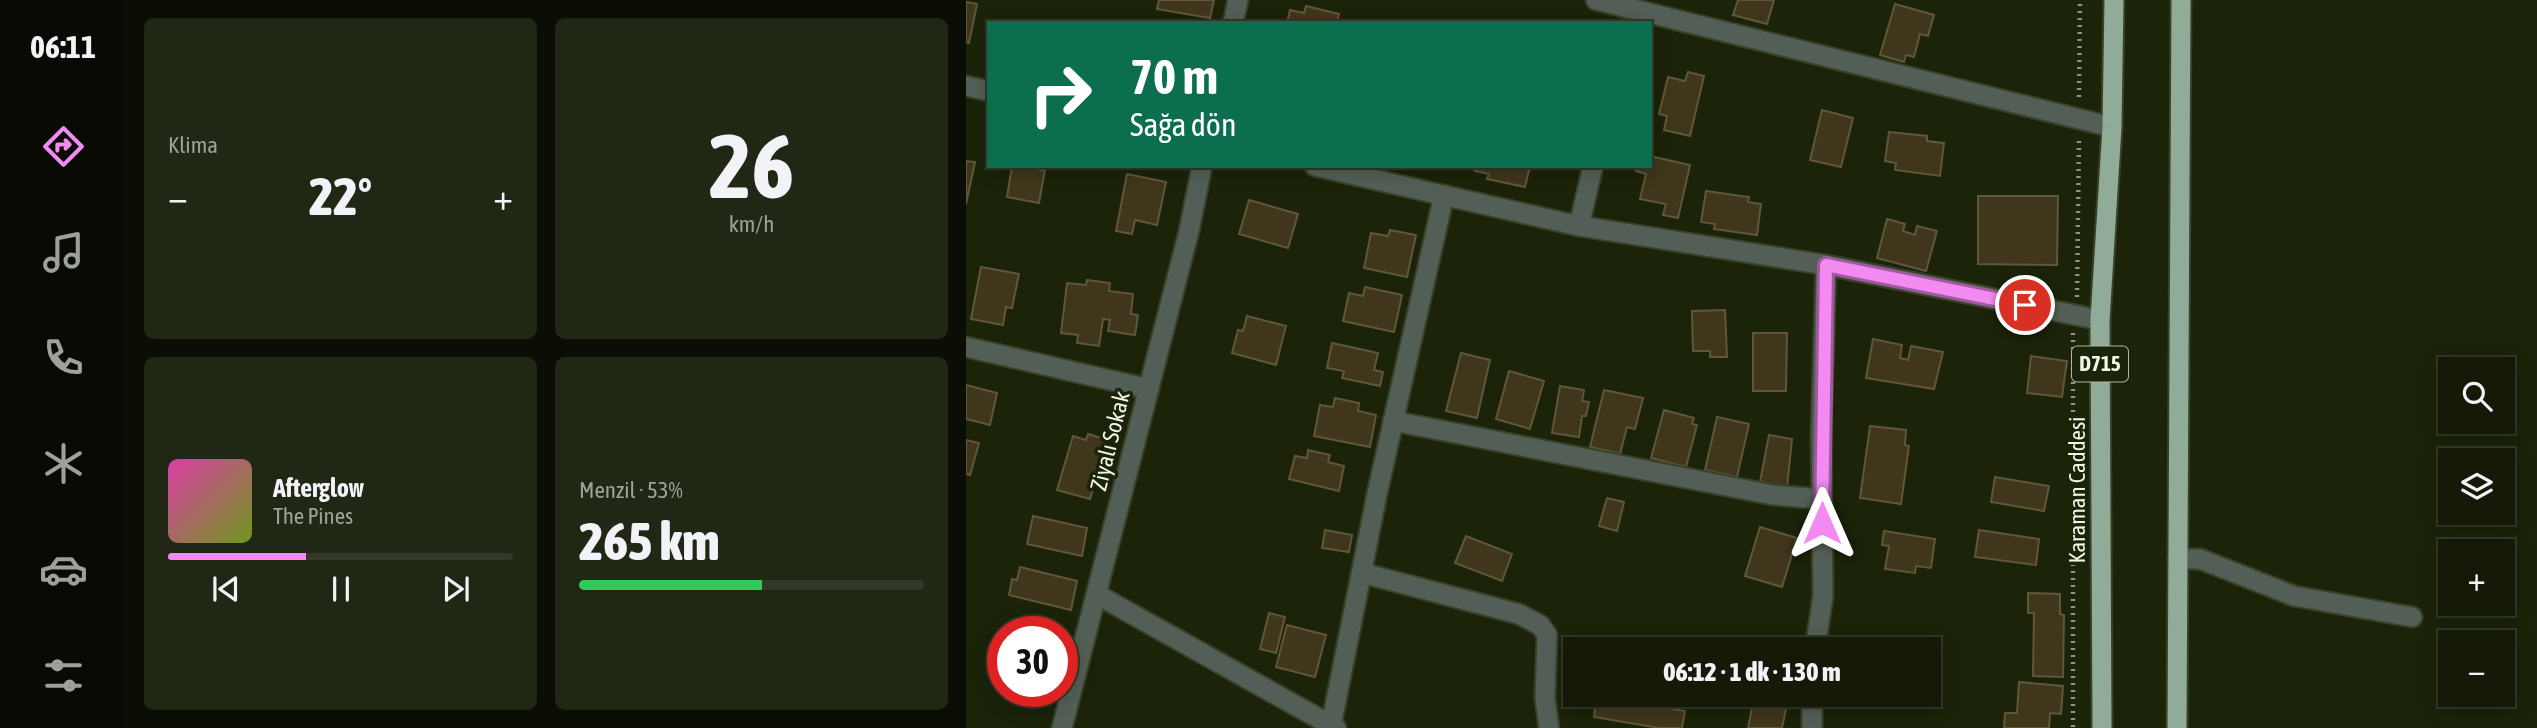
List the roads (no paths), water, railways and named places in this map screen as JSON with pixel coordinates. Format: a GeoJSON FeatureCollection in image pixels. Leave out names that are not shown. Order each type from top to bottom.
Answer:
{"type":"FeatureCollection","features":[{"type":"Feature","properties":{"kind":"highway","name":"Karaman Caddesi"},"geometry":{"type":"LineString","coordinates":[[2102,728],[2100,320],[2112,127],[2113,0]]}},
{"type":"Feature","properties":{"kind":"highway"},"geometry":{"type":"LineString","coordinates":[[2177,728],[2181,0]]}},
{"type":"Feature","properties":{"kind":"street"},"geometry":{"type":"LineString","coordinates":[[1233,21],[1238,0]]}},
{"type":"Feature","properties":{"kind":"street"},"geometry":{"type":"LineString","coordinates":[[1596,0],[1629,16],[1651,21]]}},
{"type":"Feature","properties":{"kind":"street"},"geometry":{"type":"LineString","coordinates":[[1652,21],[2112,127]]}},
{"type":"Feature","properties":{"kind":"street"},"geometry":{"type":"LineString","coordinates":[[966,86],[987,91]]}},
{"type":"Feature","properties":{"kind":"street","name":"Ziyalı Sokak"},"geometry":{"type":"LineString","coordinates":[[1062,728],[1149,389],[1202,168]]}},
{"type":"Feature","properties":{"kind":"street"},"geometry":{"type":"LineString","coordinates":[[1324,168],[1580,226],[1826,265],[2100,320]]}},
{"type":"Feature","properties":{"kind":"street"},"geometry":{"type":"LineString","coordinates":[[1580,226],[1594,168]]}},
{"type":"Feature","properties":{"kind":"street"},"geometry":{"type":"LineString","coordinates":[[1096,594],[1334,727],[1393,422],[1444,195]]}},
{"type":"Feature","properties":{"kind":"street"},"geometry":{"type":"LineString","coordinates":[[1817,637],[1823,596],[1826,265]]}},
{"type":"Feature","properties":{"kind":"street"},"geometry":{"type":"LineString","coordinates":[[966,347],[1149,389]]}},
{"type":"Feature","properties":{"kind":"street"},"geometry":{"type":"LineString","coordinates":[[1393,422],[1773,495],[1822,499]]}},
{"type":"Feature","properties":{"kind":"street"},"geometry":{"type":"LineString","coordinates":[[2178,559],[2200,559],[2294,596],[2412,617]]}},
{"type":"Feature","properties":{"kind":"street"},"geometry":{"type":"LineString","coordinates":[[1362,573],[1519,614],[1540,625],[1548,635],[1545,698],[1549,728]]}},
{"type":"Feature","properties":{"kind":"street"},"geometry":{"type":"LineString","coordinates":[[1812,707],[1812,728]]}}]}
